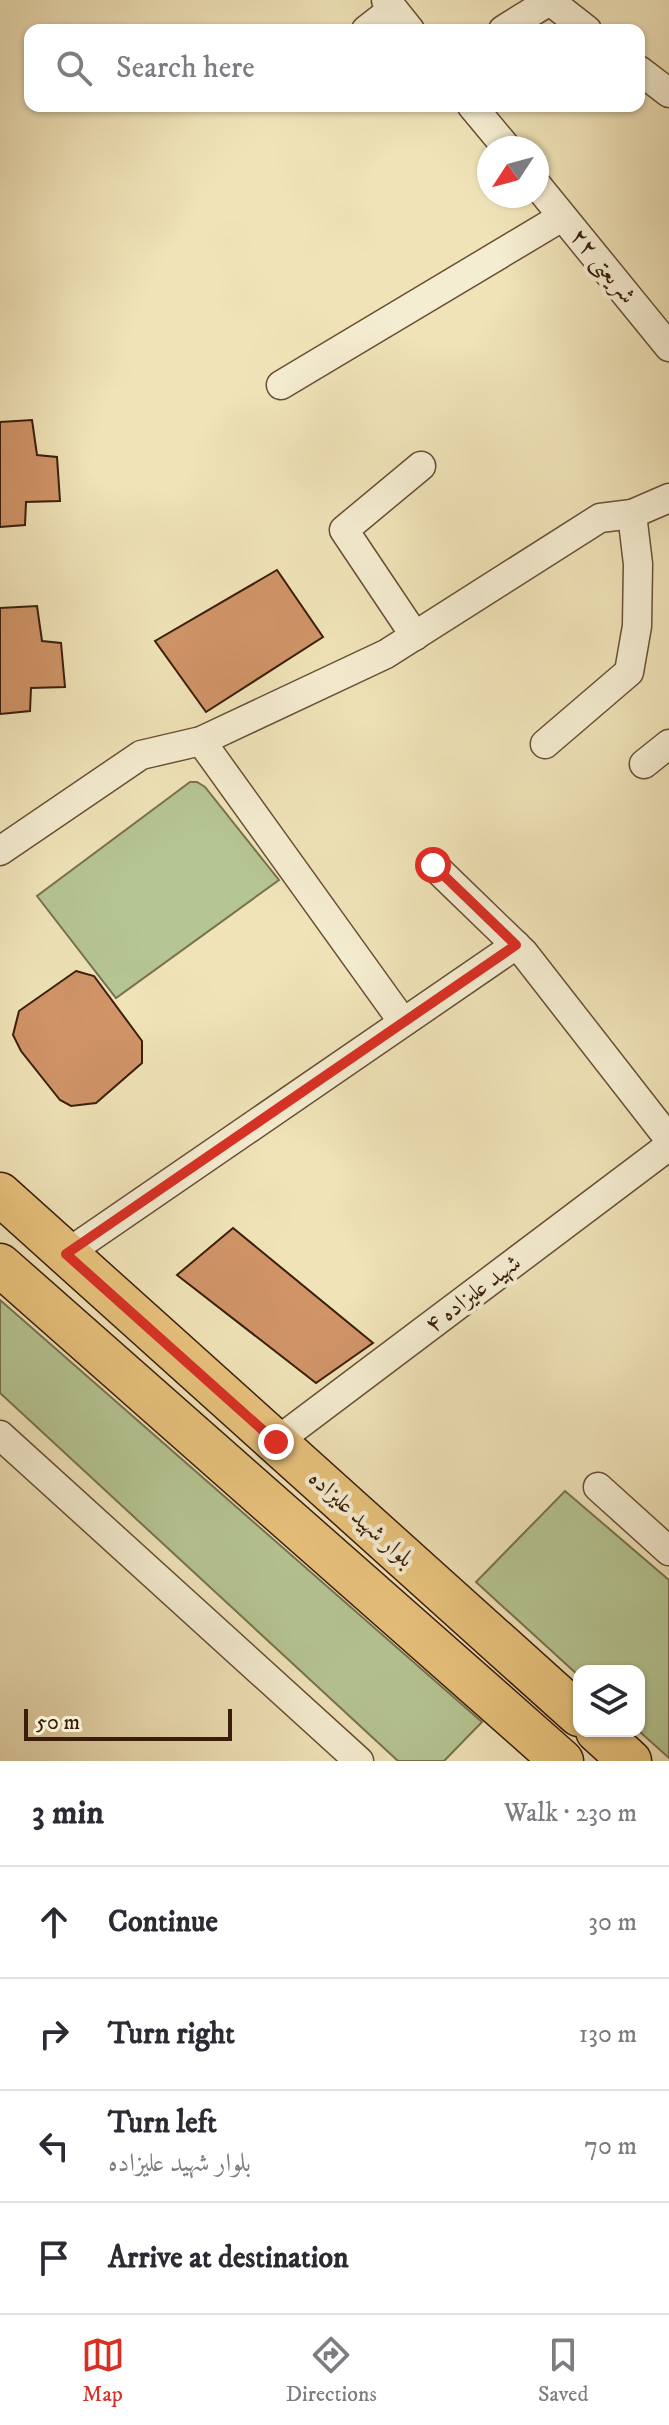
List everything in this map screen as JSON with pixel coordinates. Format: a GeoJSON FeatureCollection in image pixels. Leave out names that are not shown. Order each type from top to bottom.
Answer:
{"type":"FeatureCollection","features":[{"type":"Feature","properties":{"kind":"main road","name":"بلوار شهید علیزاده"},"geometry":{"type":"LineString","coordinates":[[0,1194],[573,1710]]}},
{"type":"Feature","properties":{"kind":"main road","name":"بلوار شهید علیزاده"},"geometry":{"type":"LineString","coordinates":[[0,1265],[562,1761]]}},
{"type":"Feature","properties":{"kind":"main road"},"geometry":{"type":"LineString","coordinates":[[604,1737],[630,1761]]}},
{"type":"Feature","properties":{"kind":"street"},"geometry":{"type":"LineString","coordinates":[[513,24],[550,1],[579,24]]}},
{"type":"Feature","properties":{"kind":"street"},"geometry":{"type":"LineString","coordinates":[[377,24],[397,13]]}},
{"type":"Feature","properties":{"kind":"street"},"geometry":{"type":"LineString","coordinates":[[645,75],[669,93]]}},
{"type":"Feature","properties":{"kind":"street"},"geometry":{"type":"LineString","coordinates":[[477,112],[497,136]]}},
{"type":"Feature","properties":{"kind":"street","name":"شریعتی ۲۲"},"geometry":{"type":"LineString","coordinates":[[549,200],[669,347]]}},
{"type":"Feature","properties":{"kind":"street"},"geometry":{"type":"LineString","coordinates":[[281,385],[562,217]]}},
{"type":"Feature","properties":{"kind":"street"},"geometry":{"type":"LineString","coordinates":[[415,636],[344,530],[421,466]]}},
{"type":"Feature","properties":{"kind":"street"},"geometry":{"type":"LineString","coordinates":[[0,851],[141,755],[201,741],[386,654],[600,518],[632,514],[669,498]]}},
{"type":"Feature","properties":{"kind":"street"},"geometry":{"type":"LineString","coordinates":[[545,744],[629,672],[637,626],[638,564],[632,514]]}},
{"type":"Feature","properties":{"kind":"street"},"geometry":{"type":"LineString","coordinates":[[201,741],[403,1022]]}},
{"type":"Feature","properties":{"kind":"street"},"geometry":{"type":"LineString","coordinates":[[644,764],[669,744]]}},
{"type":"Feature","properties":{"kind":"street"},"geometry":{"type":"LineString","coordinates":[[433,865],[516,945],[669,1139]]}},
{"type":"Feature","properties":{"kind":"street"},"geometry":{"type":"LineString","coordinates":[[66,1254],[516,945]]}},
{"type":"Feature","properties":{"kind":"street","name":"شهید علیزاده ۴"},"geometry":{"type":"LineString","coordinates":[[276,1442],[669,1146]]}},
{"type":"Feature","properties":{"kind":"street"},"geometry":{"type":"LineString","coordinates":[[0,1435],[359,1761]]}},
{"type":"Feature","properties":{"kind":"street"},"geometry":{"type":"LineString","coordinates":[[598,1487],[669,1551]]}},
{"type":"Feature","properties":{"kind":"green space"},"geometry":{"type":"Polygon","coordinates":[[[190,782],[205,787],[279,880],[116,998],[37,896],[190,782]]]}},
{"type":"Feature","properties":{"kind":"green space"},"geometry":{"type":"Polygon","coordinates":[[[0,1300],[482,1722],[444,1761],[398,1761],[0,1393],[0,1300]]]}},
{"type":"Feature","properties":{"kind":"green space"},"geometry":{"type":"Polygon","coordinates":[[[565,1491],[669,1580],[669,1758],[645,1736],[645,1665],[573,1665],[573,1671],[476,1582],[565,1491]]]}},
{"type":"Feature","properties":{"kind":"building"},"geometry":{"type":"Polygon","coordinates":[[[32,420],[37,455],[57,457],[60,501],[26,502],[25,525],[0,527],[0,422],[32,420]]]}},
{"type":"Feature","properties":{"kind":"building"},"geometry":{"type":"Polygon","coordinates":[[[277,570],[323,637],[206,712],[155,641],[277,570]]]}},
{"type":"Feature","properties":{"kind":"building"},"geometry":{"type":"Polygon","coordinates":[[[37,606],[42,641],[61,643],[65,687],[31,688],[30,711],[0,714],[0,608],[37,606]]]}},
{"type":"Feature","properties":{"kind":"building"},"geometry":{"type":"Polygon","coordinates":[[[76,971],[94,976],[142,1041],[142,1063],[96,1103],[71,1106],[60,1100],[21,1051],[13,1035],[19,1011],[76,971]]]}},
{"type":"Feature","properties":{"kind":"building"},"geometry":{"type":"Polygon","coordinates":[[[233,1228],[373,1343],[316,1383],[177,1275],[233,1228]]]}},
{"type":"Feature","properties":{"kind":"route"},"geometry":{"type":"LineString","coordinates":[[276,1442],[66,1254],[516,945],[433,865]]}}]}
